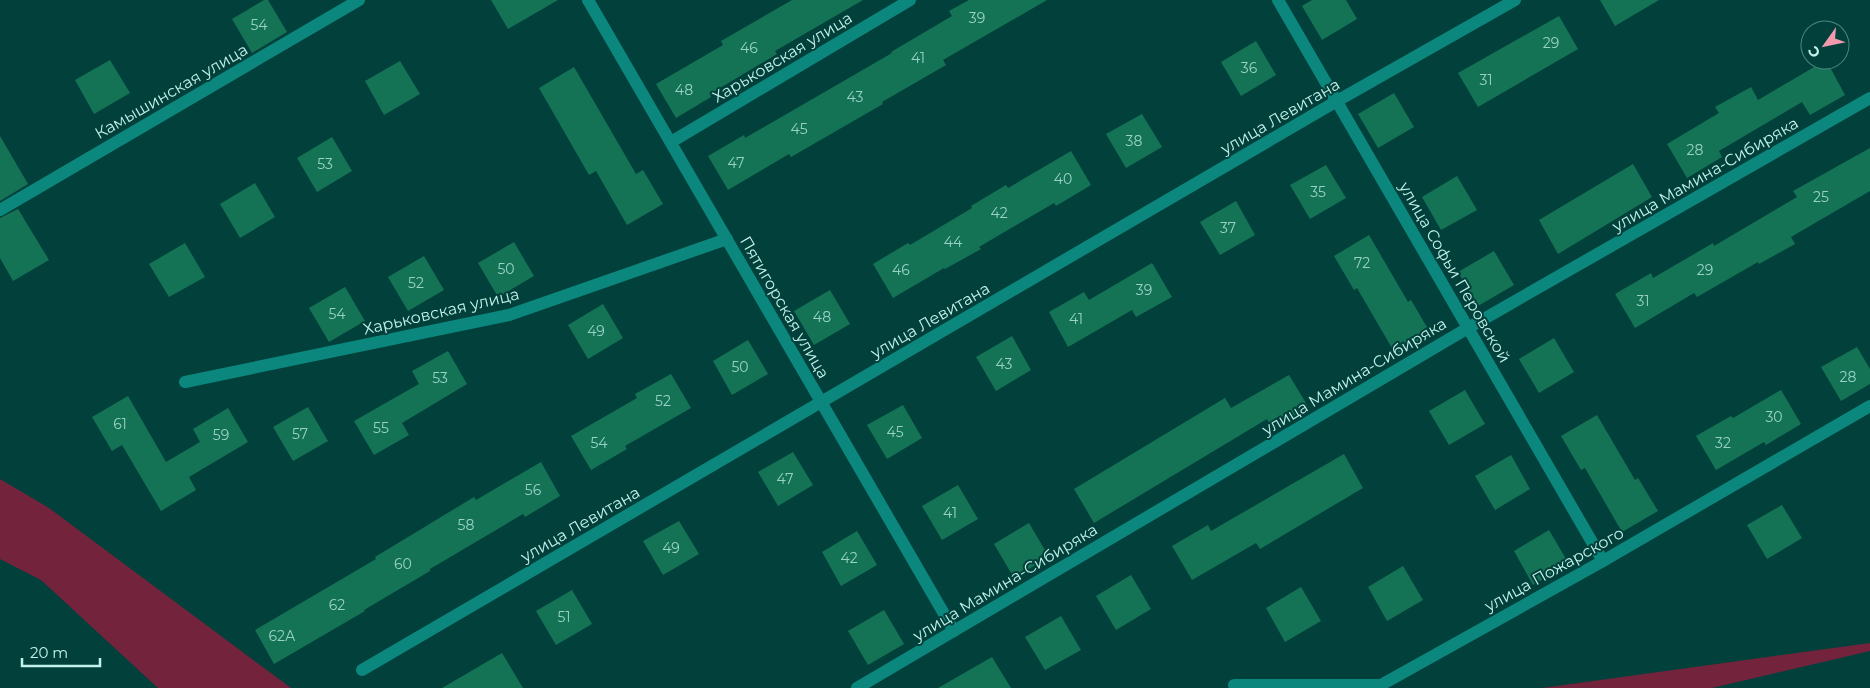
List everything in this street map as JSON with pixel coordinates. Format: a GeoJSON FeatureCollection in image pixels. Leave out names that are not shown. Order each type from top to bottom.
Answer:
{"type":"FeatureCollection","features":[{"type":"Feature","properties":{"kind":"street","name":"Камышинская улица"},"geometry":{"type":"LineString","coordinates":[[0,210],[359,0]]}},
{"type":"Feature","properties":{"kind":"street","name":"Пятигорская улица"},"geometry":{"type":"LineString","coordinates":[[588,0],[954,631]]}},
{"type":"Feature","properties":{"kind":"street","name":"Харьковская улица"},"geometry":{"type":"LineString","coordinates":[[671,142],[910,0]]}},
{"type":"Feature","properties":{"kind":"street","name":"улица Софьи Перовской"},"geometry":{"type":"LineString","coordinates":[[1278,0],[1603,561]]}},
{"type":"Feature","properties":{"kind":"street","name":"улица Левитана"},"geometry":{"type":"LineString","coordinates":[[362,670],[1337,101],[1515,0]]}},
{"type":"Feature","properties":{"kind":"street","name":"улица Мамина-Сибиряка"},"geometry":{"type":"LineString","coordinates":[[857,688],[1468,328],[1870,98]]}},
{"type":"Feature","properties":{"kind":"street","name":"Харьковская улица"},"geometry":{"type":"LineString","coordinates":[[185,382],[509,315],[727,239]]}},
{"type":"Feature","properties":{"kind":"street","name":"улица Пожарского"},"geometry":{"type":"LineString","coordinates":[[1234,685],[1380,685],[1603,561],[1870,406]]}},
{"type":"Feature","properties":{"kind":"shaded area"},"geometry":{"type":"Polygon","coordinates":[[[0,479],[49,508],[291,688],[158,688],[41,580],[0,559],[0,479]]]}},
{"type":"Feature","properties":{"kind":"shaded area"},"geometry":{"type":"Polygon","coordinates":[[[1870,643],[1870,651],[1712,688],[1542,688],[1870,643]]]}},
{"type":"Feature","properties":{"kind":"building"},"geometry":{"type":"Polygon","coordinates":[[[264,0],[268,0],[287,32],[252,53],[232,19],[264,0]]]}},
{"type":"Feature","properties":{"kind":"building"},"geometry":{"type":"Polygon","coordinates":[[[491,0],[558,0],[508,29],[491,0]]]}},
{"type":"Feature","properties":{"kind":"building"},"geometry":{"type":"Polygon","coordinates":[[[792,0],[863,0],[775,51],[777,54],[710,94],[711,97],[676,118],[656,84],[723,45],[721,41],[792,0]]]}},
{"type":"Feature","properties":{"kind":"building"},"geometry":{"type":"Polygon","coordinates":[[[969,0],[1047,0],[943,60],[946,65],[882,102],[883,104],[791,157],[789,154],[728,190],[708,156],[744,135],[745,138],[892,53],[952,16],[949,11],[969,0]]]}},
{"type":"Feature","properties":{"kind":"building"},"geometry":{"type":"Polygon","coordinates":[[[1312,0],[1346,0],[1357,19],[1322,40],[1302,6],[1312,0]]]}},
{"type":"Feature","properties":{"kind":"building"},"geometry":{"type":"Polygon","coordinates":[[[1600,0],[1659,0],[1615,26],[1600,0]]]}},
{"type":"Feature","properties":{"kind":"building"},"geometry":{"type":"Polygon","coordinates":[[[1559,16],[1578,49],[1478,107],[1458,73],[1559,16]]]}},
{"type":"Feature","properties":{"kind":"building"},"geometry":{"type":"Polygon","coordinates":[[[1256,41],[1276,75],[1241,96],[1221,62],[1256,41]]]}},
{"type":"Feature","properties":{"kind":"building"},"geometry":{"type":"Polygon","coordinates":[[[110,60],[130,93],[94,114],[75,80],[110,60]]]}},
{"type":"Feature","properties":{"kind":"building"},"geometry":{"type":"Polygon","coordinates":[[[400,61],[420,94],[384,115],[365,81],[400,61]]]}},
{"type":"Feature","properties":{"kind":"building"},"geometry":{"type":"Polygon","coordinates":[[[574,67],[636,174],[643,170],[663,204],[627,225],[596,171],[589,175],[539,88],[574,67]]]}},
{"type":"Feature","properties":{"kind":"building"},"geometry":{"type":"Polygon","coordinates":[[[1809,70],[1831,70],[1845,95],[1810,115],[1802,102],[1719,151],[1722,157],[1687,178],[1667,144],[1719,113],[1715,107],[1751,87],[1758,100],[1809,70]]]}},
{"type":"Feature","properties":{"kind":"building"},"geometry":{"type":"Polygon","coordinates":[[[1394,93],[1414,127],[1378,148],[1358,114],[1394,93]]]}},
{"type":"Feature","properties":{"kind":"building"},"geometry":{"type":"Polygon","coordinates":[[[1142,114],[1162,147],[1126,168],[1106,134],[1142,114]]]}},
{"type":"Feature","properties":{"kind":"building"},"geometry":{"type":"Polygon","coordinates":[[[0,136],[28,184],[0,201],[0,136]]]}},
{"type":"Feature","properties":{"kind":"building"},"geometry":{"type":"Polygon","coordinates":[[[332,137],[352,171],[317,192],[297,158],[332,137]]]}},
{"type":"Feature","properties":{"kind":"building"},"geometry":{"type":"Polygon","coordinates":[[[1870,148],[1870,191],[1791,237],[1795,244],[1759,264],[1758,262],[1697,297],[1694,293],[1635,328],[1615,294],[1651,273],[1653,278],[1713,243],[1714,246],[1797,197],[1793,191],[1870,148]]]}},
{"type":"Feature","properties":{"kind":"building"},"geometry":{"type":"Polygon","coordinates":[[[1071,151],[1091,185],[1056,206],[1054,203],[979,247],[981,249],[893,298],[873,264],[908,243],[910,245],[1006,185],[1008,188],[1071,151]]]}},
{"type":"Feature","properties":{"kind":"building"},"geometry":{"type":"Polygon","coordinates":[[[1633,164],[1652,197],[1558,254],[1539,220],[1633,164]]]}},
{"type":"Feature","properties":{"kind":"building"},"geometry":{"type":"Polygon","coordinates":[[[1326,165],[1346,198],[1310,219],[1290,185],[1326,165]]]}},
{"type":"Feature","properties":{"kind":"building"},"geometry":{"type":"Polygon","coordinates":[[[1457,176],[1477,210],[1441,230],[1422,197],[1457,176]]]}},
{"type":"Feature","properties":{"kind":"building"},"geometry":{"type":"Polygon","coordinates":[[[255,183],[275,217],[240,238],[220,204],[255,183]]]}},
{"type":"Feature","properties":{"kind":"building"},"geometry":{"type":"Polygon","coordinates":[[[1236,201],[1255,235],[1220,255],[1200,222],[1236,201]]]}},
{"type":"Feature","properties":{"kind":"building"},"geometry":{"type":"Polygon","coordinates":[[[18,209],[49,260],[13,281],[0,258],[0,218],[18,209]]]}},
{"type":"Feature","properties":{"kind":"building"},"geometry":{"type":"Polygon","coordinates":[[[1369,235],[1408,302],[1411,300],[1431,334],[1396,355],[1357,288],[1354,290],[1334,256],[1369,235]]]}},
{"type":"Feature","properties":{"kind":"building"},"geometry":{"type":"Polygon","coordinates":[[[514,242],[534,276],[498,297],[478,263],[514,242]]]}},
{"type":"Feature","properties":{"kind":"building"},"geometry":{"type":"Polygon","coordinates":[[[185,243],[205,277],[169,297],[149,264],[185,243]]]}},
{"type":"Feature","properties":{"kind":"building"},"geometry":{"type":"Polygon","coordinates":[[[1494,251],[1514,285],[1478,306],[1458,272],[1494,251]]]}},
{"type":"Feature","properties":{"kind":"building"},"geometry":{"type":"Polygon","coordinates":[[[424,256],[444,290],[408,311],[388,277],[424,256]]]}},
{"type":"Feature","properties":{"kind":"building"},"geometry":{"type":"Polygon","coordinates":[[[1152,263],[1172,297],[1136,317],[1132,310],[1068,347],[1049,312],[1084,292],[1089,300],[1152,263]]]}},
{"type":"Feature","properties":{"kind":"building"},"geometry":{"type":"Polygon","coordinates":[[[345,287],[365,321],[329,342],[309,308],[345,287]]]}},
{"type":"Feature","properties":{"kind":"building"},"geometry":{"type":"Polygon","coordinates":[[[830,290],[850,324],[814,345],[794,311],[830,290]]]}},
{"type":"Feature","properties":{"kind":"building"},"geometry":{"type":"Polygon","coordinates":[[[603,304],[623,338],[588,359],[568,325],[603,304]]]}},
{"type":"Feature","properties":{"kind":"building"},"geometry":{"type":"Polygon","coordinates":[[[1012,336],[1031,370],[996,391],[976,357],[1012,336]]]}},
{"type":"Feature","properties":{"kind":"building"},"geometry":{"type":"Polygon","coordinates":[[[1554,338],[1574,372],[1539,393],[1519,359],[1554,338]]]}},
{"type":"Feature","properties":{"kind":"building"},"geometry":{"type":"Polygon","coordinates":[[[748,340],[768,374],[732,395],[713,361],[748,340]]]}},
{"type":"Feature","properties":{"kind":"building"},"geometry":{"type":"Polygon","coordinates":[[[1857,347],[1870,369],[1870,384],[1841,401],[1821,367],[1857,347]]]}},
{"type":"Feature","properties":{"kind":"building"},"geometry":{"type":"Polygon","coordinates":[[[448,351],[467,384],[402,423],[409,435],[374,455],[354,421],[419,384],[412,371],[448,351]]]}},
{"type":"Feature","properties":{"kind":"building"},"geometry":{"type":"Polygon","coordinates":[[[671,374],[691,408],[625,446],[627,449],[591,470],[571,436],[637,398],[635,394],[671,374]]]}},
{"type":"Feature","properties":{"kind":"building"},"geometry":{"type":"Polygon","coordinates":[[[1289,375],[1309,408],[1273,429],[1267,419],[1094,523],[1074,489],[1225,398],[1231,408],[1289,375]]]}},
{"type":"Feature","properties":{"kind":"building"},"geometry":{"type":"Polygon","coordinates":[[[1465,390],[1485,424],[1449,445],[1429,411],[1465,390]]]}},
{"type":"Feature","properties":{"kind":"building"},"geometry":{"type":"Polygon","coordinates":[[[1781,390],[1801,424],[1766,445],[1764,442],[1716,470],[1696,436],[1731,416],[1733,418],[1781,390]]]}},
{"type":"Feature","properties":{"kind":"building"},"geometry":{"type":"Polygon","coordinates":[[[128,396],[166,462],[200,442],[193,429],[228,408],[248,442],[189,477],[196,490],[161,511],[122,445],[112,451],[92,417],[128,396]]]}},
{"type":"Feature","properties":{"kind":"building"},"geometry":{"type":"Polygon","coordinates":[[[903,405],[922,438],[887,459],[867,425],[903,405]]]}},
{"type":"Feature","properties":{"kind":"building"},"geometry":{"type":"Polygon","coordinates":[[[308,407],[328,441],[293,461],[273,427],[308,407]]]}},
{"type":"Feature","properties":{"kind":"building"},"geometry":{"type":"Polygon","coordinates":[[[1597,415],[1635,480],[1638,478],[1658,511],[1622,532],[1585,468],[1581,470],[1561,436],[1597,415]]]}},
{"type":"Feature","properties":{"kind":"building"},"geometry":{"type":"Polygon","coordinates":[[[793,452],[813,485],[778,506],[758,472],[793,452]]]}},
{"type":"Feature","properties":{"kind":"building"},"geometry":{"type":"Polygon","coordinates":[[[1344,454],[1363,488],[1260,549],[1256,543],[1192,580],[1172,546],[1208,525],[1211,531],[1344,454]]]}},
{"type":"Feature","properties":{"kind":"building"},"geometry":{"type":"Polygon","coordinates":[[[1511,455],[1530,489],[1495,510],[1475,476],[1511,455]]]}},
{"type":"Feature","properties":{"kind":"building"},"geometry":{"type":"Polygon","coordinates":[[[541,462],[560,496],[525,517],[523,514],[430,569],[430,571],[365,611],[274,664],[255,630],[376,559],[375,557],[474,497],[476,500],[541,462]]]}},
{"type":"Feature","properties":{"kind":"building"},"geometry":{"type":"Polygon","coordinates":[[[958,485],[978,519],[942,540],[922,506],[958,485]]]}},
{"type":"Feature","properties":{"kind":"building"},"geometry":{"type":"Polygon","coordinates":[[[1782,505],[1802,538],[1767,559],[1747,525],[1782,505]]]}},
{"type":"Feature","properties":{"kind":"building"},"geometry":{"type":"Polygon","coordinates":[[[679,521],[699,554],[663,575],[643,541],[679,521]]]}},
{"type":"Feature","properties":{"kind":"building"},"geometry":{"type":"Polygon","coordinates":[[[1029,523],[1049,557],[1014,578],[994,544],[1029,523]]]}},
{"type":"Feature","properties":{"kind":"building"},"geometry":{"type":"Polygon","coordinates":[[[1549,530],[1569,564],[1533,585],[1514,551],[1549,530]]]}},
{"type":"Feature","properties":{"kind":"building"},"geometry":{"type":"Polygon","coordinates":[[[857,531],[877,565],[841,586],[822,552],[857,531]]]}},
{"type":"Feature","properties":{"kind":"building"},"geometry":{"type":"Polygon","coordinates":[[[1403,566],[1423,600],[1387,621],[1368,587],[1403,566]]]}},
{"type":"Feature","properties":{"kind":"building"},"geometry":{"type":"Polygon","coordinates":[[[1131,575],[1151,609],[1116,630],[1096,596],[1131,575]]]}},
{"type":"Feature","properties":{"kind":"building"},"geometry":{"type":"Polygon","coordinates":[[[1301,587],[1321,621],[1285,642],[1266,608],[1301,587]]]}},
{"type":"Feature","properties":{"kind":"building"},"geometry":{"type":"Polygon","coordinates":[[[572,590],[592,624],[556,645],[536,611],[572,590]]]}},
{"type":"Feature","properties":{"kind":"building"},"geometry":{"type":"Polygon","coordinates":[[[884,610],[904,644],[868,665],[848,631],[884,610]]]}},
{"type":"Feature","properties":{"kind":"building"},"geometry":{"type":"Polygon","coordinates":[[[1061,616],[1081,650],[1045,670],[1025,637],[1061,616]]]}},
{"type":"Feature","properties":{"kind":"building"},"geometry":{"type":"Polygon","coordinates":[[[502,653],[523,688],[442,688],[502,653]]]}},
{"type":"Feature","properties":{"kind":"building"},"geometry":{"type":"Polygon","coordinates":[[[992,657],[1011,688],[938,688],[992,657]]]}}]}
